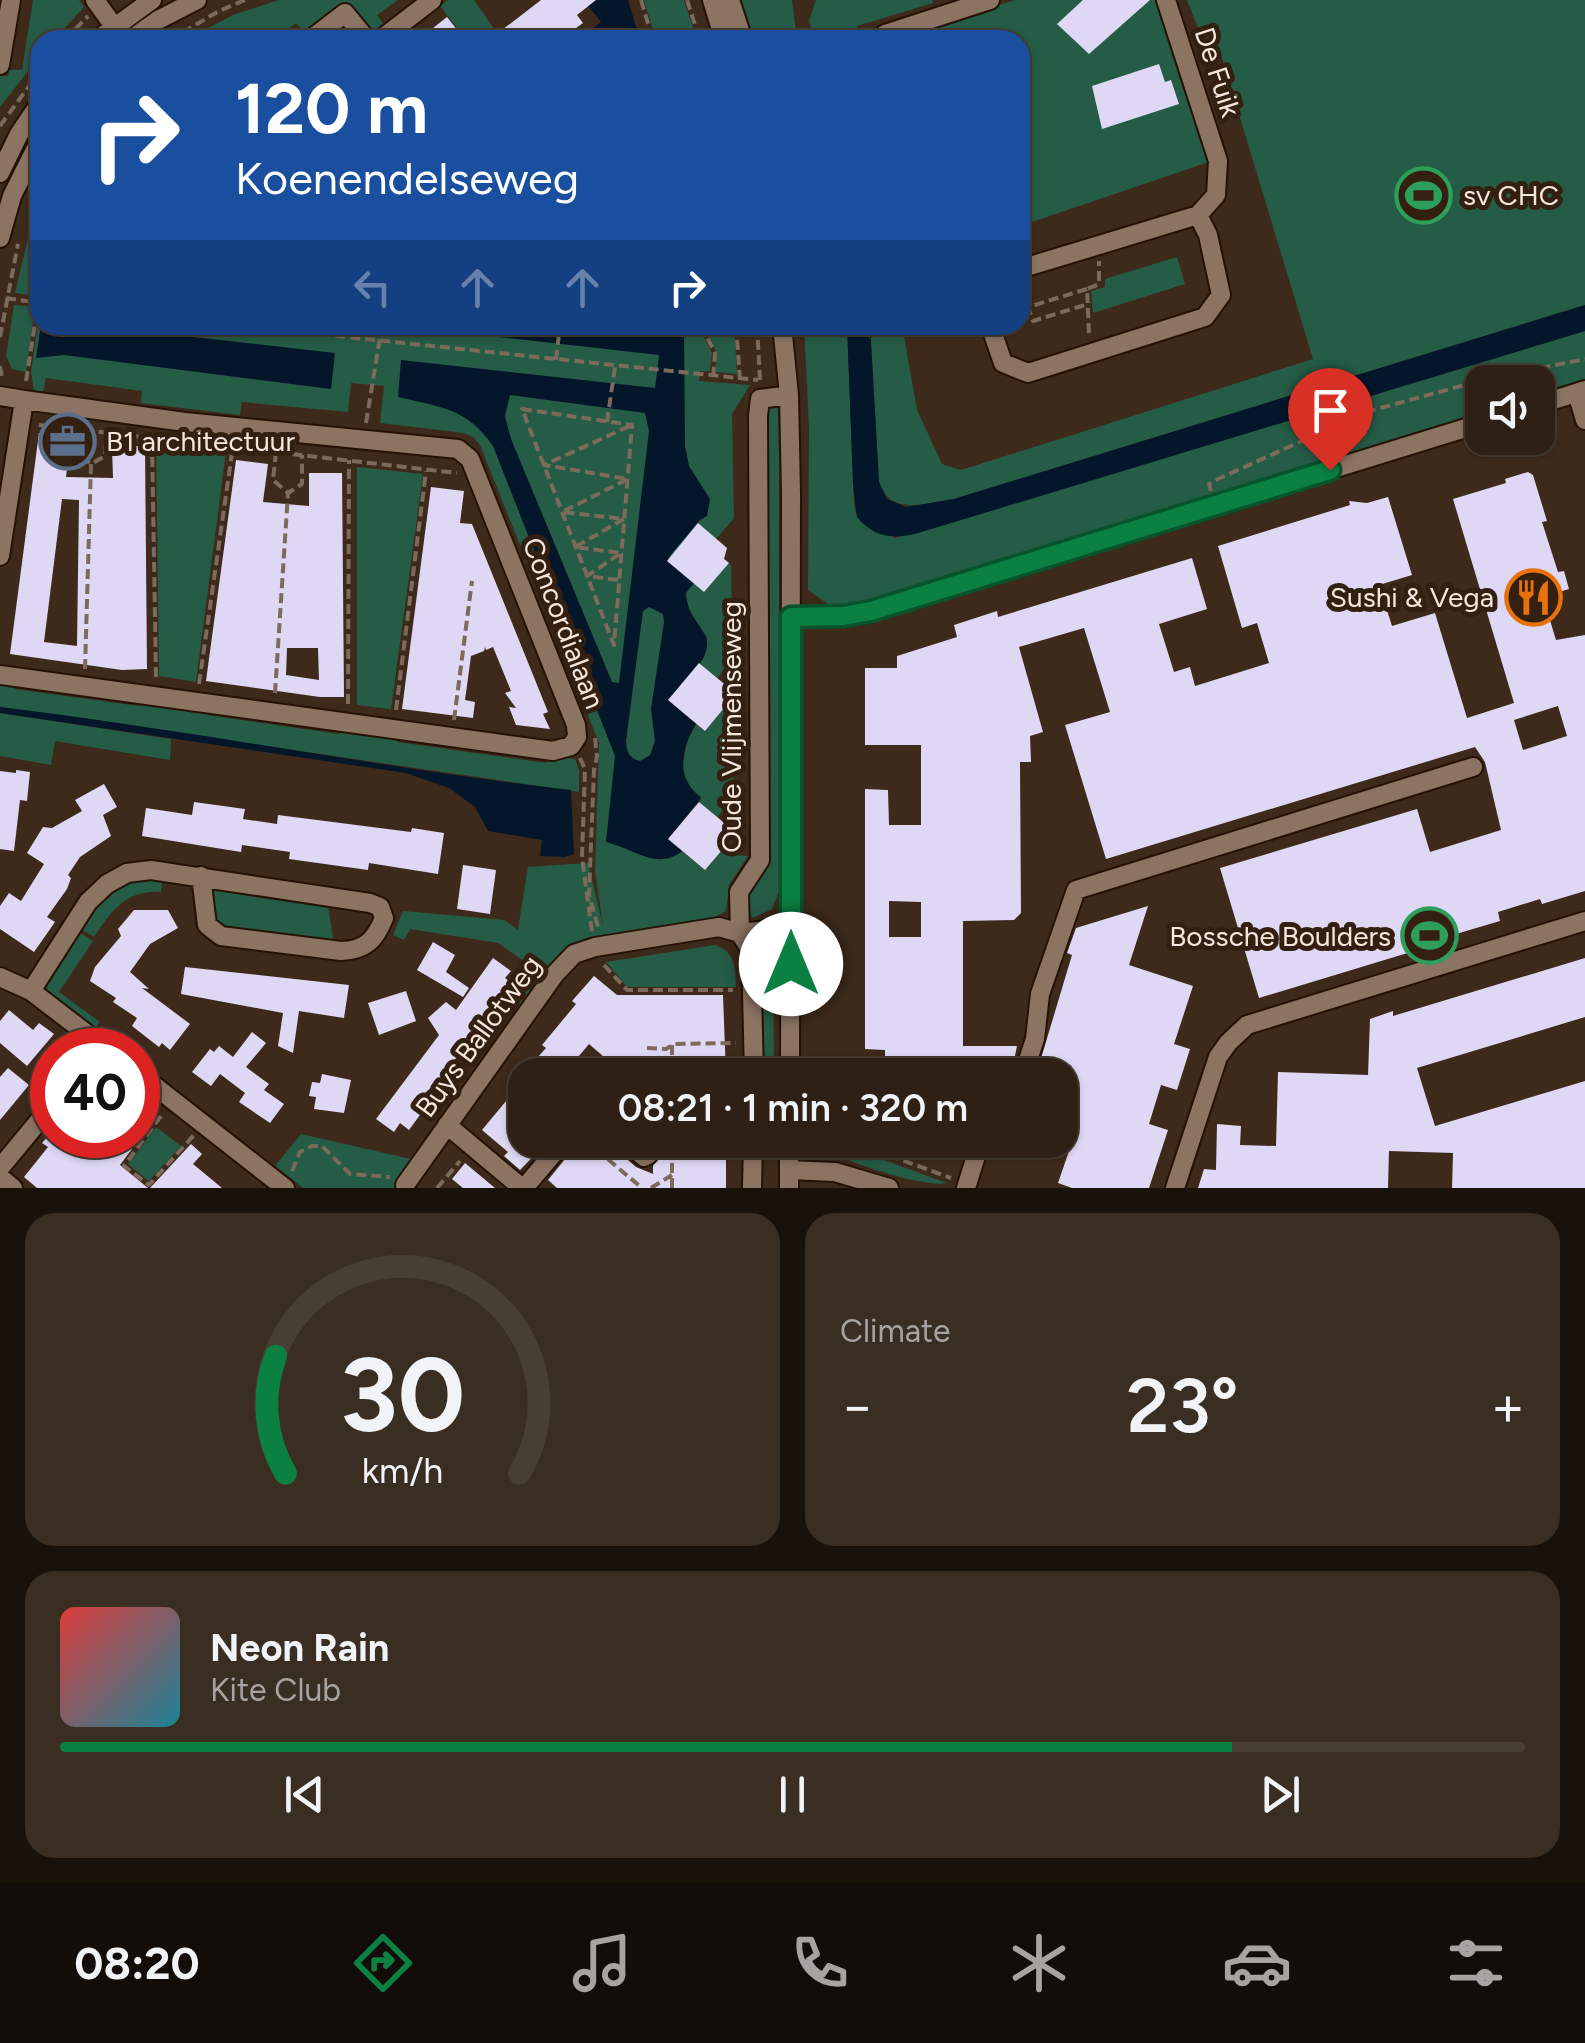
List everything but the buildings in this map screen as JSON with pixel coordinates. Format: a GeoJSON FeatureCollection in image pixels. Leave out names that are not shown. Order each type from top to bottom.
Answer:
{"type":"FeatureCollection","features":[{"type":"Feature","properties":{"kind":"street"},"geometry":{"type":"LineString","coordinates":[[0,64],[11,0]]}},
{"type":"Feature","properties":{"kind":"street"},"geometry":{"type":"LineString","coordinates":[[95,0],[118,30]]}},
{"type":"Feature","properties":{"kind":"street"},"geometry":{"type":"LineString","coordinates":[[126,30],[152,0]]}},
{"type":"Feature","properties":{"kind":"street"},"geometry":{"type":"LineString","coordinates":[[134,30],[197,0]]}},
{"type":"Feature","properties":{"kind":"street"},"geometry":{"type":"LineString","coordinates":[[393,30],[432,0]]}},
{"type":"Feature","properties":{"kind":"street"},"geometry":{"type":"LineString","coordinates":[[712,0],[721,30]]}},
{"type":"Feature","properties":{"kind":"street"},"geometry":{"type":"LineString","coordinates":[[730,0],[740,30]]}},
{"type":"Feature","properties":{"kind":"street"},"geometry":{"type":"LineString","coordinates":[[897,30],[990,0]]}},
{"type":"Feature","properties":{"kind":"street","name":"De Fuik"},"geometry":{"type":"LineString","coordinates":[[1166,0],[1218,161],[1216,196],[1198,215]]}},
{"type":"Feature","properties":{"kind":"street"},"geometry":{"type":"LineString","coordinates":[[323,30],[345,13],[359,30]]}},
{"type":"Feature","properties":{"kind":"street"},"geometry":{"type":"LineString","coordinates":[[0,172],[4,150],[30,116]]}},
{"type":"Feature","properties":{"kind":"street"},"geometry":{"type":"LineString","coordinates":[[4,150],[28,161]]}},
{"type":"Feature","properties":{"kind":"street"},"geometry":{"type":"LineString","coordinates":[[0,238],[12,196],[30,158]]}},
{"type":"Feature","properties":{"kind":"street"},"geometry":{"type":"LineString","coordinates":[[993,335],[1002,363],[1028,373],[1204,318],[1221,295],[1208,234],[1198,215],[1030,265]]}},
{"type":"Feature","properties":{"kind":"street"},"geometry":{"type":"LineString","coordinates":[[786,335],[791,617],[790,1058]]}},
{"type":"Feature","properties":{"kind":"street"},"geometry":{"type":"LineString","coordinates":[[760,399],[789,388]]}},
{"type":"Feature","properties":{"kind":"street"},"geometry":{"type":"LineString","coordinates":[[1555,400],[1581,392],[1585,420]]}},
{"type":"Feature","properties":{"kind":"street"},"geometry":{"type":"LineString","coordinates":[[0,396],[154,418],[458,449],[470,459],[477,475]]}},
{"type":"Feature","properties":{"kind":"street","name":"Oude Vlijmenseweg"},"geometry":{"type":"LineString","coordinates":[[753,1058],[751,950],[740,932],[739,892],[760,860],[760,399]]}},
{"type":"Feature","properties":{"kind":"street"},"geometry":{"type":"LineString","coordinates":[[0,556],[24,400]]}},
{"type":"Feature","properties":{"kind":"street"},"geometry":{"type":"LineString","coordinates":[[791,617],[871,611],[1465,427]]}},
{"type":"Feature","properties":{"kind":"street","name":"Concordialaan"},"geometry":{"type":"LineString","coordinates":[[0,675],[553,751],[571,746],[577,737],[576,726],[477,475]]}},
{"type":"Feature","properties":{"kind":"street"},"geometry":{"type":"LineString","coordinates":[[1029,1058],[1040,994],[1076,890],[1473,767]]}},
{"type":"Feature","properties":{"kind":"street"},"geometry":{"type":"LineString","coordinates":[[31,991],[88,902],[127,872],[151,870],[201,876],[370,903],[380,907],[384,918],[377,935],[358,950],[221,936],[206,926],[201,876]]}},
{"type":"Feature","properties":{"kind":"street"},"geometry":{"type":"LineString","coordinates":[[1175,1188],[1218,1057],[1247,1025],[1585,920]]}},
{"type":"Feature","properties":{"kind":"street","name":"Buys Ballotweg"},"geometry":{"type":"LineString","coordinates":[[405,1185],[555,974],[574,954],[719,927],[740,932],[792,926]]}},
{"type":"Feature","properties":{"kind":"street"},"geometry":{"type":"LineString","coordinates":[[0,977],[31,991],[78,1028]]}},
{"type":"Feature","properties":{"kind":"street"},"geometry":{"type":"LineString","coordinates":[[160,1090],[281,1185]]}},
{"type":"Feature","properties":{"kind":"street"},"geometry":{"type":"LineString","coordinates":[[447,1125],[523,1188],[549,1158]]}},
{"type":"Feature","properties":{"kind":"street"},"geometry":{"type":"LineString","coordinates":[[0,1168],[30,1132]]}},
{"type":"Feature","properties":{"kind":"street"},"geometry":{"type":"LineString","coordinates":[[752,1188],[753,1158]]}},
{"type":"Feature","properties":{"kind":"street"},"geometry":{"type":"LineString","coordinates":[[967,1186],[976,1158]]}},
{"type":"Feature","properties":{"kind":"street"},"geometry":{"type":"LineString","coordinates":[[789,1179],[836,1172],[889,1188]]}},
{"type":"Feature","properties":{"kind":"street"},"geometry":{"type":"LineString","coordinates":[[0,1177],[12,1188]]}},
{"type":"Feature","properties":{"kind":"path"},"geometry":{"type":"LineString","coordinates":[[187,30],[245,0]]}},
{"type":"Feature","properties":{"kind":"path"},"geometry":{"type":"LineString","coordinates":[[642,0],[650,30]]}},
{"type":"Feature","properties":{"kind":"path"},"geometry":{"type":"LineString","coordinates":[[686,0],[696,30]]}},
{"type":"Feature","properties":{"kind":"path"},"geometry":{"type":"LineString","coordinates":[[0,337],[20,231]]}},
{"type":"Feature","properties":{"kind":"path"},"geometry":{"type":"LineString","coordinates":[[1030,306],[1099,284],[1099,245]]}},
{"type":"Feature","properties":{"kind":"path"},"geometry":{"type":"LineString","coordinates":[[1087,289],[1090,353]]}},
{"type":"Feature","properties":{"kind":"path"},"geometry":{"type":"LineString","coordinates":[[6,298],[30,302]]}},
{"type":"Feature","properties":{"kind":"path"},"geometry":{"type":"LineString","coordinates":[[1030,313],[1033,321],[1088,304]]}},
{"type":"Feature","properties":{"kind":"path"},"geometry":{"type":"LineString","coordinates":[[24,400],[34,335]]}},
{"type":"Feature","properties":{"kind":"path"},"geometry":{"type":"LineString","coordinates":[[325,335],[750,380]]}},
{"type":"Feature","properties":{"kind":"path"},"geometry":{"type":"LineString","coordinates":[[364,438],[381,335]]}},
{"type":"Feature","properties":{"kind":"path"},"geometry":{"type":"LineString","coordinates":[[556,360],[559,335]]}},
{"type":"Feature","properties":{"kind":"path"},"geometry":{"type":"LineString","coordinates":[[706,335],[715,353],[713,378]]}},
{"type":"Feature","properties":{"kind":"path"},"geometry":{"type":"LineString","coordinates":[[737,335],[740,380]]}},
{"type":"Feature","properties":{"kind":"path"},"geometry":{"type":"LineString","coordinates":[[757,335],[760,399]]}},
{"type":"Feature","properties":{"kind":"path"},"geometry":{"type":"LineString","coordinates":[[1216,506],[1209,484],[1337,423],[1466,384],[1585,360]]}},
{"type":"Feature","properties":{"kind":"path"},"geometry":{"type":"LineString","coordinates":[[607,420],[614,367]]}},
{"type":"Feature","properties":{"kind":"path"},"geometry":{"type":"LineString","coordinates":[[522,409],[632,425],[621,553],[614,645],[522,409]]}},
{"type":"Feature","properties":{"kind":"path"},"geometry":{"type":"LineString","coordinates":[[154,418],[156,697]]}},
{"type":"Feature","properties":{"kind":"path"},"geometry":{"type":"LineString","coordinates":[[20,423],[477,475]]}},
{"type":"Feature","properties":{"kind":"path"},"geometry":{"type":"LineString","coordinates":[[544,465],[632,425]]}},
{"type":"Feature","properties":{"kind":"path"},"geometry":{"type":"LineString","coordinates":[[196,702],[235,426]]}},
{"type":"Feature","properties":{"kind":"path"},"geometry":{"type":"LineString","coordinates":[[78,430],[76,453],[91,464]]}},
{"type":"Feature","properties":{"kind":"path"},"geometry":{"type":"LineString","coordinates":[[91,464],[105,456],[106,434]]}},
{"type":"Feature","properties":{"kind":"path"},"geometry":{"type":"LineString","coordinates":[[276,452],[273,480],[288,493]]}},
{"type":"Feature","properties":{"kind":"path"},"geometry":{"type":"LineString","coordinates":[[288,493],[302,484],[302,455]]}},
{"type":"Feature","properties":{"kind":"path"},"geometry":{"type":"LineString","coordinates":[[348,723],[349,460]]}},
{"type":"Feature","properties":{"kind":"path"},"geometry":{"type":"LineString","coordinates":[[84,688],[91,464]]}},
{"type":"Feature","properties":{"kind":"path"},"geometry":{"type":"LineString","coordinates":[[544,465],[628,479]]}},
{"type":"Feature","properties":{"kind":"path"},"geometry":{"type":"LineString","coordinates":[[393,729],[426,471]]}},
{"type":"Feature","properties":{"kind":"path"},"geometry":{"type":"LineString","coordinates":[[562,512],[628,479]]}},
{"type":"Feature","properties":{"kind":"path"},"geometry":{"type":"LineString","coordinates":[[274,713],[288,493]]}},
{"type":"Feature","properties":{"kind":"path"},"geometry":{"type":"LineString","coordinates":[[562,512],[624,518]]}},
{"type":"Feature","properties":{"kind":"path"},"geometry":{"type":"LineString","coordinates":[[575,547],[624,518]]}},
{"type":"Feature","properties":{"kind":"path"},"geometry":{"type":"LineString","coordinates":[[575,547],[621,553]]}},
{"type":"Feature","properties":{"kind":"path"},"geometry":{"type":"LineString","coordinates":[[587,576],[621,553]]}},
{"type":"Feature","properties":{"kind":"path"},"geometry":{"type":"LineString","coordinates":[[587,576],[619,580]]}},
{"type":"Feature","properties":{"kind":"path"},"geometry":{"type":"LineString","coordinates":[[452,738],[472,580]]}},
{"type":"Feature","properties":{"kind":"path"},"geometry":{"type":"LineString","coordinates":[[571,746],[584,769],[582,858],[602,962],[627,990],[753,990]]}},
{"type":"Feature","properties":{"kind":"path"},"geometry":{"type":"LineString","coordinates":[[647,1048],[753,1043]]}},
{"type":"Feature","properties":{"kind":"path"},"geometry":{"type":"LineString","coordinates":[[672,1045],[672,1058]]}},
{"type":"Feature","properties":{"kind":"path"},"geometry":{"type":"LineString","coordinates":[[173,1100],[124,1166],[149,1186],[204,1124]]}},
{"type":"Feature","properties":{"kind":"path"},"geometry":{"type":"LineString","coordinates":[[281,1185],[292,1172],[300,1152],[312,1146],[331,1152],[350,1174],[379,1175],[405,1185]]}},
{"type":"Feature","properties":{"kind":"path"},"geometry":{"type":"LineString","coordinates":[[437,1188],[472,1146]]}},
{"type":"Feature","properties":{"kind":"path"},"geometry":{"type":"LineString","coordinates":[[606,1158],[642,1188]]}},
{"type":"Feature","properties":{"kind":"path"},"geometry":{"type":"LineString","coordinates":[[672,1158],[672,1188]]}},
{"type":"Feature","properties":{"kind":"path"},"geometry":{"type":"LineString","coordinates":[[894,1158],[967,1186]]}},
{"type":"Feature","properties":{"kind":"path"},"geometry":{"type":"LineString","coordinates":[[650,1188],[672,1175]]}},
{"type":"Feature","properties":{"kind":"green space"},"geometry":{"type":"Polygon","coordinates":[[[33,0],[79,0],[84,7],[63,30],[30,30],[30,69],[0,107],[0,76],[8,76],[9,70],[22,70],[33,0]]]}},
{"type":"Feature","properties":{"kind":"green space"},"geometry":{"type":"Polygon","coordinates":[[[279,0],[398,0],[377,15],[385,26],[380,30],[370,28],[346,10],[332,14],[309,30],[302,30],[296,23],[287,30],[205,30],[233,15],[279,0]]]}},
{"type":"Feature","properties":{"kind":"green space"},"geometry":{"type":"Polygon","coordinates":[[[448,0],[474,0],[495,30],[458,30],[440,6],[448,0]]]}},
{"type":"Feature","properties":{"kind":"green space"},"geometry":{"type":"Polygon","coordinates":[[[644,0],[684,0],[694,30],[653,30],[644,0]]]}},
{"type":"Feature","properties":{"kind":"green space"},"geometry":{"type":"Polygon","coordinates":[[[741,0],[792,0],[796,30],[751,30],[741,0]]]}},
{"type":"Feature","properties":{"kind":"green space"},"geometry":{"type":"Polygon","coordinates":[[[816,0],[933,3],[857,26],[858,30],[812,30],[809,21],[816,0]]]}},
{"type":"Feature","properties":{"kind":"green space"},"geometry":{"type":"Polygon","coordinates":[[[1015,0],[1157,0],[1209,162],[1030,223],[1030,30],[922,30],[1015,0]]]}},
{"type":"Feature","properties":{"kind":"green space","name":"sv CHC"},"geometry":{"type":"Polygon","coordinates":[[[1187,0],[1585,0],[1585,305],[954,499],[921,505],[892,500],[879,482],[871,335],[904,335],[917,410],[942,464],[961,470],[1313,359],[1221,55],[1210,58],[1187,0]]]}},
{"type":"Feature","properties":{"kind":"green space"},"geometry":{"type":"Polygon","coordinates":[[[30,231],[30,295],[15,293],[30,231]]]}},
{"type":"Feature","properties":{"kind":"green space"},"geometry":{"type":"Polygon","coordinates":[[[1177,257],[1185,284],[1093,313],[1091,291],[1105,287],[1105,279],[1177,257]]]}},
{"type":"Feature","properties":{"kind":"green space"},"geometry":{"type":"Polygon","coordinates":[[[14,305],[30,307],[26,372],[12,369],[6,356],[14,305]]]}},
{"type":"Feature","properties":{"kind":"green space"},"geometry":{"type":"Polygon","coordinates":[[[1585,331],[1585,384],[1555,394],[1555,365],[1472,365],[1585,331]]]}},
{"type":"Feature","properties":{"kind":"green space"},"geometry":{"type":"Polygon","coordinates":[[[36,335],[670,335],[674,408],[684,443],[684,335],[703,335],[712,353],[710,371],[700,371],[699,381],[750,385],[732,414],[734,518],[710,546],[731,565],[733,658],[717,678],[699,663],[704,658],[707,637],[693,620],[654,696],[682,772],[687,740],[696,724],[705,731],[728,703],[732,706],[734,797],[717,817],[687,785],[650,839],[608,828],[606,841],[655,858],[664,859],[682,851],[705,870],[729,842],[734,855],[748,856],[729,885],[726,911],[713,918],[714,922],[573,957],[523,1012],[515,1006],[539,972],[498,943],[410,929],[404,940],[393,935],[403,911],[504,920],[518,930],[528,867],[588,863],[603,926],[595,870],[599,743],[480,445],[464,433],[380,423],[384,386],[351,383],[348,412],[242,402],[240,415],[141,403],[142,391],[46,378],[43,392],[34,391],[31,372],[36,335]]]}},
{"type":"Feature","properties":{"kind":"green space"},"geometry":{"type":"Polygon","coordinates":[[[708,335],[735,335],[737,374],[715,372],[717,353],[708,335]]]}},
{"type":"Feature","properties":{"kind":"green space"},"geometry":{"type":"Polygon","coordinates":[[[804,335],[847,335],[857,517],[895,538],[1465,367],[1465,420],[838,611],[808,590],[809,427],[804,335]]]}},
{"type":"Feature","properties":{"kind":"green space"},"geometry":{"type":"Polygon","coordinates":[[[769,404],[778,408],[779,453],[779,891],[772,909],[753,918],[748,911],[749,892],[766,857],[764,412],[769,404]]]}},
{"type":"Feature","properties":{"kind":"green space"},"geometry":{"type":"Polygon","coordinates":[[[156,444],[226,451],[196,682],[159,676],[156,444]]]}},
{"type":"Feature","properties":{"kind":"green space"},"geometry":{"type":"Polygon","coordinates":[[[357,467],[423,474],[391,709],[357,705],[357,467]]]}},
{"type":"Feature","properties":{"kind":"green space"},"geometry":{"type":"Polygon","coordinates":[[[0,680],[9,681],[15,689],[139,706],[147,700],[201,708],[207,715],[339,734],[347,728],[392,734],[398,742],[546,763],[553,757],[575,759],[579,792],[0,707],[0,680]]]}},
{"type":"Feature","properties":{"kind":"green space"},"geometry":{"type":"Polygon","coordinates":[[[0,713],[171,739],[170,760],[55,741],[51,765],[0,756],[0,713]]]}},
{"type":"Feature","properties":{"kind":"green space"},"geometry":{"type":"Polygon","coordinates":[[[147,877],[162,881],[161,892],[129,898],[107,918],[94,937],[81,929],[108,895],[147,877]]]}},
{"type":"Feature","properties":{"kind":"green space"},"geometry":{"type":"Polygon","coordinates":[[[207,883],[323,901],[328,906],[333,938],[330,942],[230,931],[212,922],[207,883]]]}},
{"type":"Feature","properties":{"kind":"green space"},"geometry":{"type":"Polygon","coordinates":[[[79,932],[93,941],[59,992],[100,1022],[95,1028],[51,996],[46,986],[79,932]]]}},
{"type":"Feature","properties":{"kind":"green space"},"geometry":{"type":"Polygon","coordinates":[[[757,944],[773,947],[774,1058],[759,1058],[757,944]]]}},
{"type":"Feature","properties":{"kind":"green space"},"geometry":{"type":"Polygon","coordinates":[[[715,945],[731,956],[736,987],[627,987],[606,962],[715,945]]]}},
{"type":"Feature","properties":{"kind":"green space"},"geometry":{"type":"Polygon","coordinates":[[[160,1130],[181,1146],[149,1181],[128,1164],[133,1158],[160,1158],[160,1130]]]}},
{"type":"Feature","properties":{"kind":"green space"},"geometry":{"type":"Polygon","coordinates":[[[301,1134],[415,1160],[394,1188],[303,1188],[275,1166],[301,1134]]]}},
{"type":"Feature","properties":{"kind":"green space"},"geometry":{"type":"Polygon","coordinates":[[[842,1158],[879,1158],[947,1183],[911,1180],[842,1158]]]}},
{"type":"Feature","properties":{"kind":"water"},"geometry":{"type":"Polygon","coordinates":[[[583,0],[628,0],[637,30],[591,30],[601,22],[583,0]]]}},
{"type":"Feature","properties":{"kind":"water"},"geometry":{"type":"Polygon","coordinates":[[[1585,305],[1585,331],[898,536],[870,529],[857,517],[847,335],[871,335],[879,482],[887,499],[906,507],[954,499],[1585,305]]]}},
{"type":"Feature","properties":{"kind":"water"},"geometry":{"type":"Polygon","coordinates":[[[39,335],[176,335],[335,353],[331,389],[64,355],[36,358],[39,335]]]}},
{"type":"Feature","properties":{"kind":"water"},"geometry":{"type":"Polygon","coordinates":[[[480,335],[684,335],[685,446],[689,466],[710,499],[707,516],[668,558],[695,582],[686,593],[687,600],[707,643],[702,661],[668,700],[696,724],[683,763],[687,781],[701,798],[668,839],[682,851],[664,859],[646,857],[606,842],[615,756],[493,446],[463,416],[398,397],[401,360],[655,388],[659,355],[480,335]],[[510,395],[505,416],[511,439],[612,682],[619,683],[649,431],[645,413],[510,395]],[[649,607],[643,611],[626,741],[629,754],[640,761],[650,755],[655,741],[651,709],[663,614],[649,607]]]}},
{"type":"Feature","properties":{"kind":"water"},"geometry":{"type":"Polygon","coordinates":[[[0,707],[571,790],[574,854],[540,856],[542,840],[488,831],[475,807],[449,788],[406,773],[0,713],[0,707]]]}},
{"type":"Feature","properties":{"kind":"place","name":"sv CHC"},"geometry":{"type":"Point","coordinates":[1424,195]}},
{"type":"Feature","properties":{"kind":"place","name":"B1 architectuur"},"geometry":{"type":"Point","coordinates":[67,441]}},
{"type":"Feature","properties":{"kind":"place","name":"Sushi & Vega"},"geometry":{"type":"Point","coordinates":[1533,597]}},
{"type":"Feature","properties":{"kind":"place","name":"Bossche Boulders"},"geometry":{"type":"Point","coordinates":[1430,936]}},
{"type":"Feature","properties":{"kind":"route"},"geometry":{"type":"LineString","coordinates":[[791,964],[791,617],[871,611],[1330,470]]}}]}
